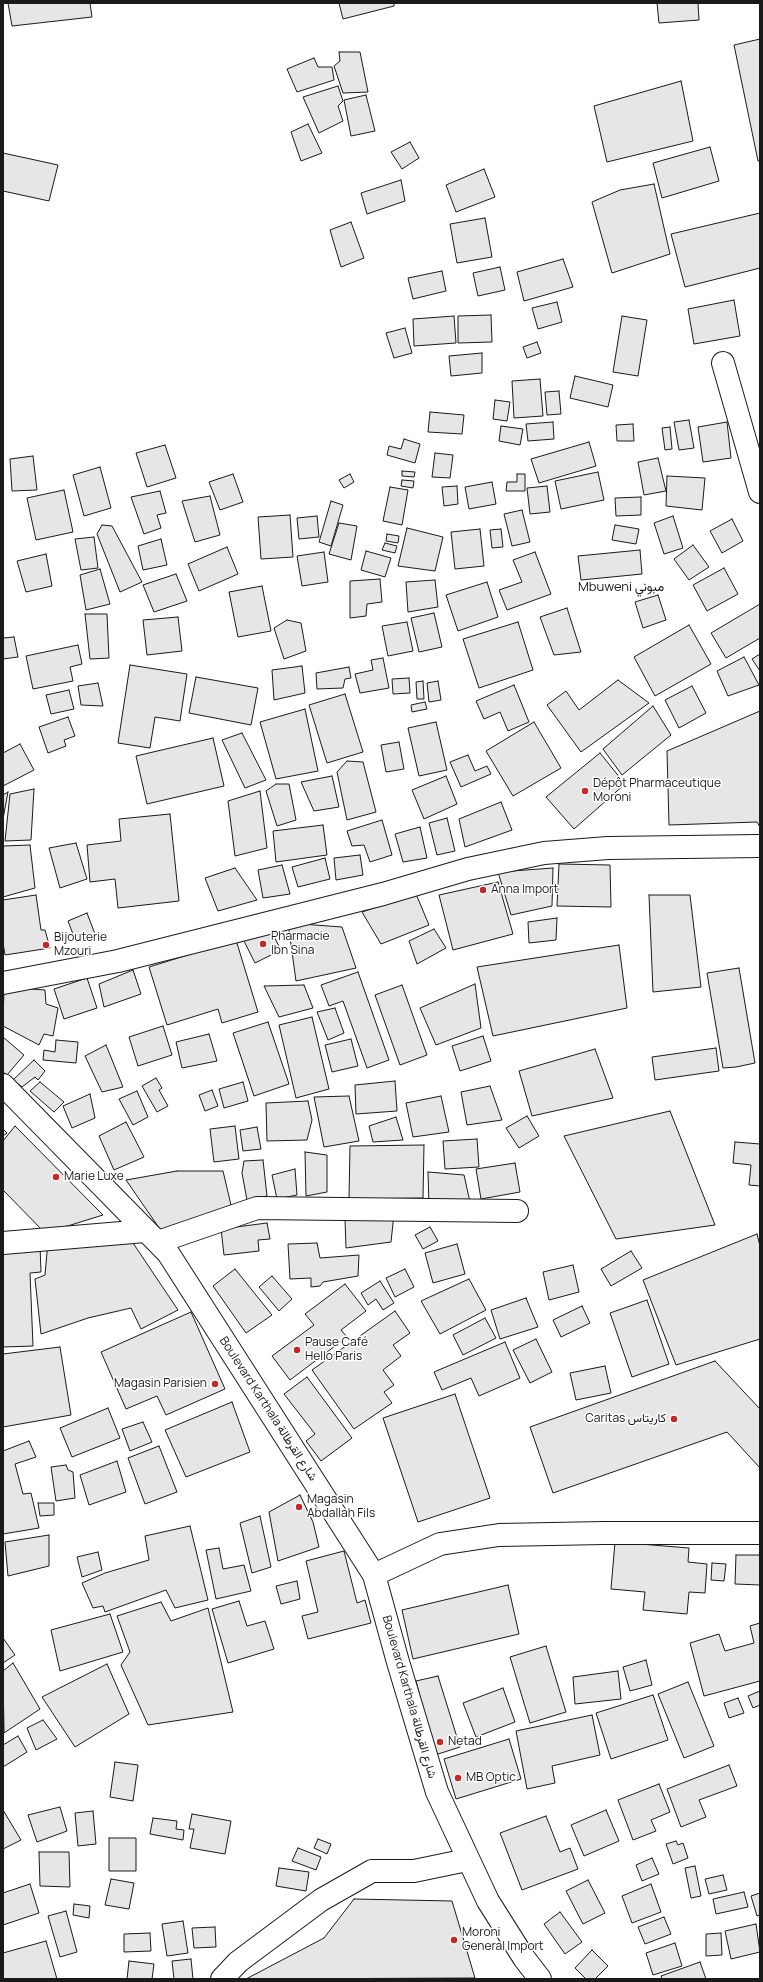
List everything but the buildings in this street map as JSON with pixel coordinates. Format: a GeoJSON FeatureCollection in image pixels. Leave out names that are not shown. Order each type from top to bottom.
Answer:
{"type":"FeatureCollection","features":[{"type":"Feature","properties":{"kind":"street"},"geometry":{"type":"LineString","coordinates":[[723,363],[760,492]]}},
{"type":"Feature","properties":{"kind":"street"},"geometry":{"type":"LineString","coordinates":[[3,983],[125,959],[383,894],[468,869],[544,853],[608,848],[760,846]]}},
{"type":"Feature","properties":{"kind":"street","name":"Boulevard Karthala شارع القرطالة"},"geometry":{"type":"LineString","coordinates":[[3,1085],[168,1253],[374,1575],[398,1662],[437,1792],[467,1860],[488,1900],[524,1958],[540,1979]]}},
{"type":"Feature","properties":{"kind":"street"},"geometry":{"type":"LineString","coordinates":[[3,1243],[152,1236],[256,1208],[517,1211]]}},
{"type":"Feature","properties":{"kind":"street"},"geometry":{"type":"LineString","coordinates":[[374,1575],[440,1544],[499,1535],[760,1533]]}},
{"type":"Feature","properties":{"kind":"street"},"geometry":{"type":"LineString","coordinates":[[222,1979],[238,1962],[321,1900],[372,1871],[414,1871],[467,1860]]}},
{"type":"Feature","properties":{"kind":"place","name":"Dépôt Pharmaceutique Moroni"},"geometry":{"type":"Point","coordinates":[585,791]}},
{"type":"Feature","properties":{"kind":"place","name":"Anna Import"},"geometry":{"type":"Point","coordinates":[483,890]}},
{"type":"Feature","properties":{"kind":"place","name":"Pharmacie Ibn Sina"},"geometry":{"type":"Point","coordinates":[263,944]}},
{"type":"Feature","properties":{"kind":"place","name":"Bijouterie Mzouri"},"geometry":{"type":"Point","coordinates":[46,945]}},
{"type":"Feature","properties":{"kind":"place","name":"Marie Luxe"},"geometry":{"type":"Point","coordinates":[56,1177]}},
{"type":"Feature","properties":{"kind":"place","name":"Pause Café Hello Paris"},"geometry":{"type":"Point","coordinates":[297,1350]}},
{"type":"Feature","properties":{"kind":"place","name":"Magasin Parisien"},"geometry":{"type":"Point","coordinates":[215,1384]}},
{"type":"Feature","properties":{"kind":"place","name":"Caritas كاريتاس"},"geometry":{"type":"Point","coordinates":[674,1419]}},
{"type":"Feature","properties":{"kind":"place","name":"Magasin Abdallah Fils"},"geometry":{"type":"Point","coordinates":[299,1507]}},
{"type":"Feature","properties":{"kind":"place","name":"Netad"},"geometry":{"type":"Point","coordinates":[440,1742]}},
{"type":"Feature","properties":{"kind":"place","name":"MB Optic"},"geometry":{"type":"Point","coordinates":[458,1778]}},
{"type":"Feature","properties":{"kind":"place","name":"Moroni General Import"},"geometry":{"type":"Point","coordinates":[454,1940]}},
{"type":"Feature","properties":{"kind":"district","name":"Mbuweni مبوني"},"geometry":{"type":"Point","coordinates":[621,587]}}]}
